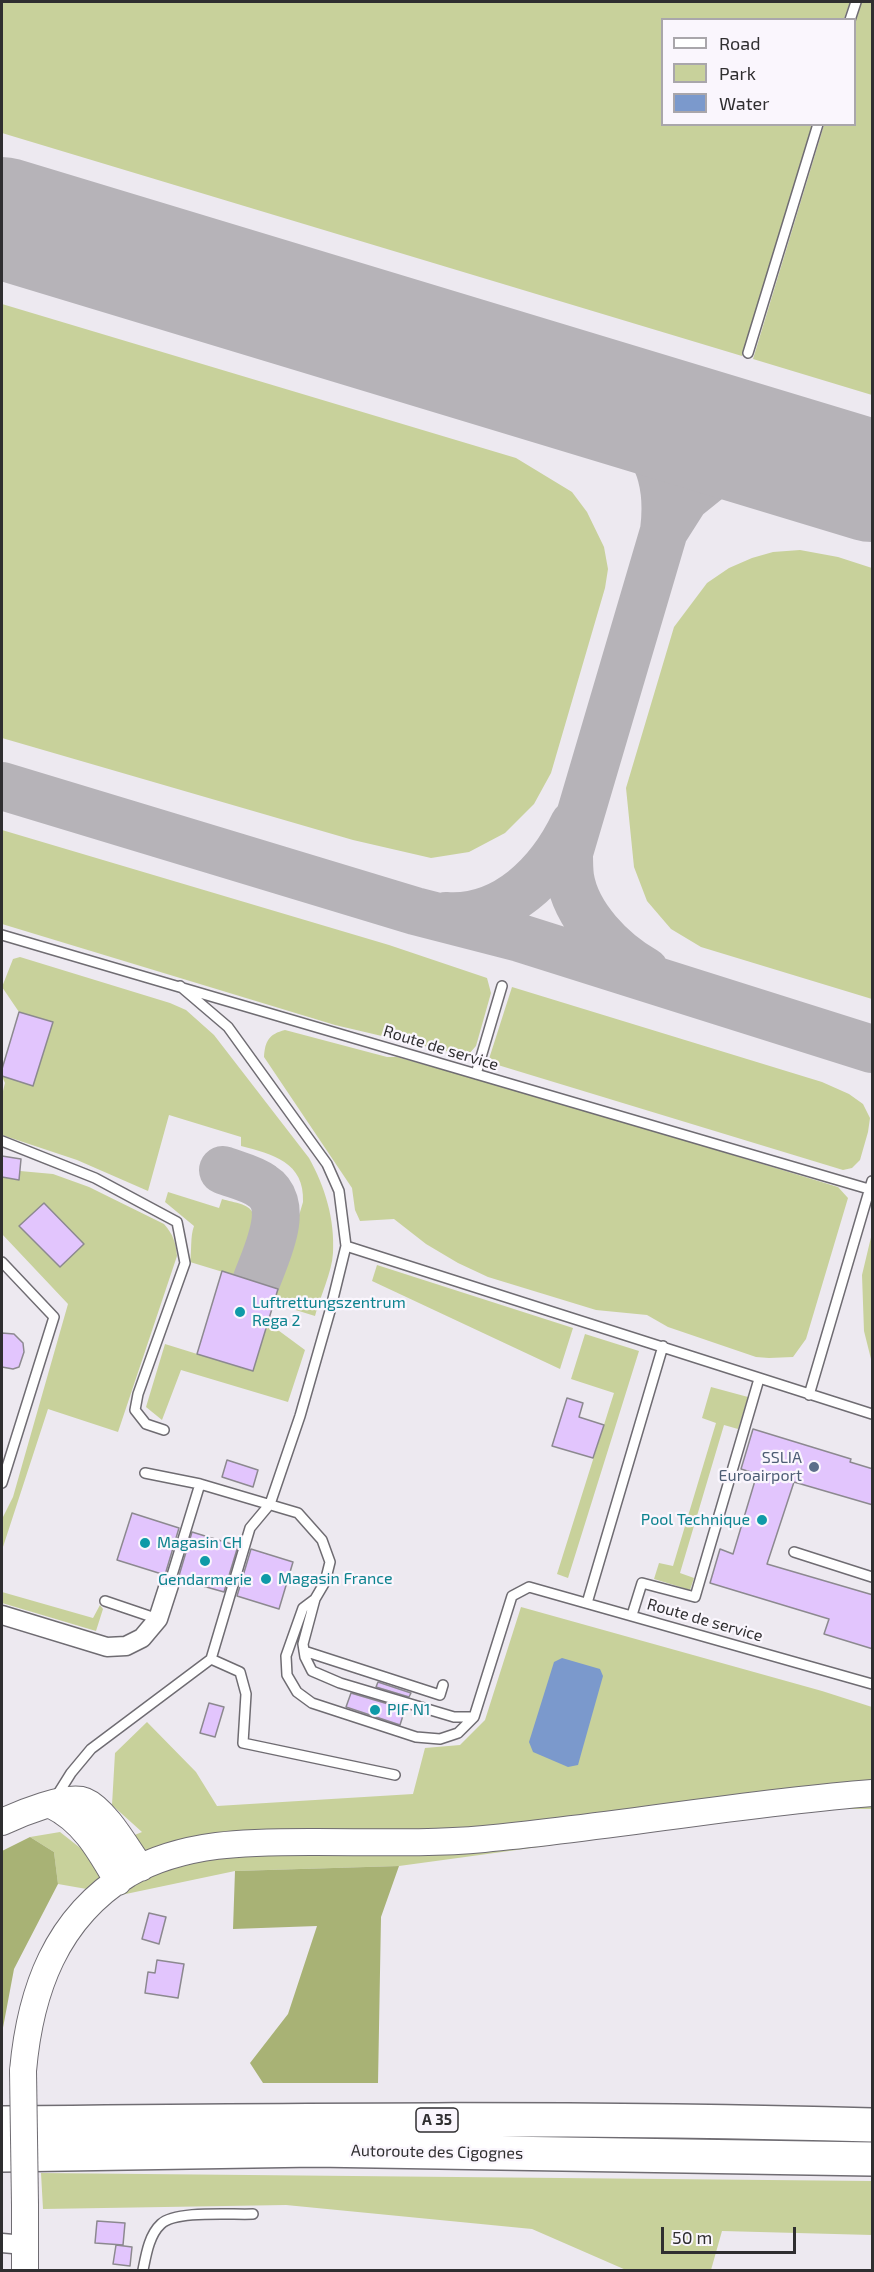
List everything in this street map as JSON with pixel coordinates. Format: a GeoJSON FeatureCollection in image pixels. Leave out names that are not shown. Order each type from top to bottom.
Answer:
{"type":"FeatureCollection","features":[{"type":"Feature","properties":{"kind":"highway","name":"Autoroute des Cigognes"},"geometry":{"type":"LineString","coordinates":[[2,2123],[316,2120],[727,2121],[873,2125]]}},
{"type":"Feature","properties":{"kind":"highway","name":"Autoroute des Cigognes"},"geometry":{"type":"LineString","coordinates":[[2,2155],[315,2150],[873,2159]]}},
{"type":"Feature","properties":{"kind":"main road"},"geometry":{"type":"LineString","coordinates":[[25,2271],[13,2244],[25,2205],[23,2071],[26,2033],[38,1988],[56,1948],[80,1916],[99,1896],[141,1868],[200,1848],[258,1842],[394,1842],[483,1839],[805,1798],[873,1793]]}},
{"type":"Feature","properties":{"kind":"main road"},"geometry":{"type":"LineString","coordinates":[[2,1822],[32,1808],[72,1799],[85,1801],[96,1808],[141,1868]]}},
{"type":"Feature","properties":{"kind":"main road"},"geometry":{"type":"LineString","coordinates":[[51,1805],[64,1811],[92,1838],[118,1882]]}},
{"type":"Feature","properties":{"kind":"street"},"geometry":{"type":"LineString","coordinates":[[2,1615],[107,1647],[126,1646],[142,1638],[158,1619],[169,1585]]}},
{"type":"Feature","properties":{"kind":"lane"},"geometry":{"type":"LineString","coordinates":[[851,18],[856,2]]}},
{"type":"Feature","properties":{"kind":"lane"},"geometry":{"type":"LineString","coordinates":[[748,354],[817,126]]}},
{"type":"Feature","properties":{"kind":"lane","name":"Route de service"},"geometry":{"type":"LineString","coordinates":[[2,935],[872,1187]]}},
{"type":"Feature","properties":{"kind":"lane"},"geometry":{"type":"LineString","coordinates":[[51,1805],[71,1773],[92,1749],[211,1659],[250,1528],[270,1504],[315,1363],[346,1246],[339,1191],[327,1164],[228,1027],[180,986]]}},
{"type":"Feature","properties":{"kind":"lane"},"geometry":{"type":"LineString","coordinates":[[476,1074],[502,987]]}},
{"type":"Feature","properties":{"kind":"lane"},"geometry":{"type":"LineString","coordinates":[[2,1141],[95,1178],[177,1222],[185,1263],[138,1394],[135,1410],[146,1424],[164,1430]]}},
{"type":"Feature","properties":{"kind":"lane"},"geometry":{"type":"LineString","coordinates":[[809,1395],[872,1187]]}},
{"type":"Feature","properties":{"kind":"lane"},"geometry":{"type":"LineString","coordinates":[[346,1246],[873,1414]]}},
{"type":"Feature","properties":{"kind":"lane"},"geometry":{"type":"LineString","coordinates":[[2,1262],[54,1317],[2,1484]]}},
{"type":"Feature","properties":{"kind":"lane"},"geometry":{"type":"LineString","coordinates":[[587,1603],[663,1346]]}},
{"type":"Feature","properties":{"kind":"lane"},"geometry":{"type":"LineString","coordinates":[[632,1615],[642,1583],[695,1597],[759,1379]]}},
{"type":"Feature","properties":{"kind":"lane"},"geometry":{"type":"LineString","coordinates":[[145,1473],[200,1484],[298,1513],[322,1540],[330,1562],[325,1582],[315,1599],[303,1644],[312,1671],[340,1683],[454,1717],[474,1717]]}},
{"type":"Feature","properties":{"kind":"lane"},"geometry":{"type":"LineString","coordinates":[[169,1585],[200,1484]]}},
{"type":"Feature","properties":{"kind":"lane"},"geometry":{"type":"LineString","coordinates":[[794,1552],[873,1577]]}},
{"type":"Feature","properties":{"kind":"lane","name":"Route de service"},"geometry":{"type":"LineString","coordinates":[[474,1717],[512,1596],[529,1587],[873,1684]]}},
{"type":"Feature","properties":{"kind":"lane"},"geometry":{"type":"LineString","coordinates":[[315,1599],[303,1608],[286,1656],[287,1675],[297,1692],[312,1703],[416,1737],[440,1739],[458,1733],[474,1717]]}},
{"type":"Feature","properties":{"kind":"lane"},"geometry":{"type":"LineString","coordinates":[[105,1601],[158,1619]]}},
{"type":"Feature","properties":{"kind":"lane"},"geometry":{"type":"LineString","coordinates":[[304,1652],[393,1676],[440,1695],[443,1684]]}},
{"type":"Feature","properties":{"kind":"lane"},"geometry":{"type":"LineString","coordinates":[[211,1659],[240,1672],[246,1694],[243,1743],[394,1775]]}},
{"type":"Feature","properties":{"kind":"lane"},"geometry":{"type":"LineString","coordinates":[[143,2271],[149,2242],[162,2223],[176,2217],[253,2214]]}},
{"type":"Feature","properties":{"kind":"green space"},"geometry":{"type":"Polygon","coordinates":[[[2,2],[850,2],[844,18],[661,18],[661,126],[812,126],[742,356],[2,133],[2,2]]]}},
{"type":"Feature","properties":{"kind":"green space"},"geometry":{"type":"Polygon","coordinates":[[[861,2],[872,2],[872,395],[753,359],[824,126],[856,126],[856,20],[861,2]]]}},
{"type":"Feature","properties":{"kind":"green space"},"geometry":{"type":"Polygon","coordinates":[[[2,304],[516,458],[572,492],[587,512],[604,547],[608,569],[605,588],[551,773],[534,804],[505,833],[469,852],[431,858],[353,840],[2,738],[2,304]]]}},
{"type":"Feature","properties":{"kind":"green space"},"geometry":{"type":"Polygon","coordinates":[[[800,550],[838,557],[872,568],[872,999],[701,947],[671,929],[647,901],[634,867],[626,788],[674,627],[707,583],[729,568],[773,552],[800,550]]]}},
{"type":"Feature","properties":{"kind":"green space"},"geometry":{"type":"Polygon","coordinates":[[[2,830],[389,945],[487,978],[491,993],[476,1046],[467,1056],[335,1025],[2,924],[2,830]]]}},
{"type":"Feature","properties":{"kind":"green space"},"geometry":{"type":"Polygon","coordinates":[[[20,957],[170,1003],[186,1010],[214,1035],[309,1158],[320,1180],[331,1216],[333,1253],[315,1316],[273,1303],[303,1202],[299,1178],[284,1162],[275,1157],[241,1146],[241,1137],[169,1115],[148,1191],[77,1160],[2,1135],[2,1091],[5,1083],[2,1076],[33,1085],[53,1022],[19,1012],[2,987],[13,959],[20,957]]]}},
{"type":"Feature","properties":{"kind":"green space"},"geometry":{"type":"Polygon","coordinates":[[[512,987],[822,1082],[849,1094],[863,1104],[870,1118],[860,1160],[852,1168],[843,1170],[488,1062],[512,987]]]}},
{"type":"Feature","properties":{"kind":"green space"},"geometry":{"type":"Polygon","coordinates":[[[285,1030],[387,1057],[397,1057],[559,1102],[838,1187],[848,1198],[806,1339],[793,1357],[756,1357],[668,1327],[647,1315],[596,1310],[488,1277],[426,1244],[394,1219],[360,1221],[355,1210],[352,1188],[264,1057],[269,1039],[285,1030]]]}},
{"type":"Feature","properties":{"kind":"green space"},"geometry":{"type":"Polygon","coordinates":[[[20,1171],[53,1174],[89,1187],[164,1224],[174,1239],[177,1256],[118,1432],[48,1409],[2,1550],[2,1519],[13,1497],[68,1304],[2,1234],[2,1177],[18,1180],[20,1171]]]}},
{"type":"Feature","properties":{"kind":"green space"},"geometry":{"type":"Polygon","coordinates":[[[168,1192],[219,1208],[222,1199],[242,1204],[253,1212],[254,1217],[236,1276],[190,1262],[194,1226],[165,1202],[168,1192]]]}},
{"type":"Feature","properties":{"kind":"green space"},"geometry":{"type":"Polygon","coordinates":[[[872,1233],[872,1363],[864,1331],[862,1275],[872,1233]]]}},
{"type":"Feature","properties":{"kind":"green space"},"geometry":{"type":"Polygon","coordinates":[[[377,1265],[573,1328],[560,1369],[372,1281],[377,1265]]]}},
{"type":"Feature","properties":{"kind":"green space"},"geometry":{"type":"Polygon","coordinates":[[[267,1322],[305,1350],[288,1402],[181,1370],[162,1420],[146,1407],[165,1344],[252,1371],[267,1322]]]}},
{"type":"Feature","properties":{"kind":"green space"},"geometry":{"type":"Polygon","coordinates":[[[585,1334],[639,1351],[568,1578],[557,1574],[614,1393],[571,1379],[585,1334]]]}},
{"type":"Feature","properties":{"kind":"green space"},"geometry":{"type":"Polygon","coordinates":[[[711,1387],[748,1397],[738,1429],[724,1425],[680,1573],[694,1578],[690,1590],[654,1579],[659,1563],[673,1566],[716,1423],[702,1418],[711,1387]]]}},
{"type":"Feature","properties":{"kind":"green space"},"geometry":{"type":"Polygon","coordinates":[[[2,1592],[93,1618],[100,1605],[103,1609],[96,1631],[2,1603],[2,1592]]]}},
{"type":"Feature","properties":{"kind":"green space"},"geometry":{"type":"Polygon","coordinates":[[[521,1607],[872,1707],[872,1809],[818,1809],[399,1866],[235,1871],[121,1895],[58,1884],[54,1852],[30,1837],[60,1832],[88,1854],[142,1832],[112,1805],[115,1753],[147,1722],[196,1772],[217,1806],[413,1794],[425,1748],[460,1745],[485,1720],[521,1607]]]}},
{"type":"Feature","properties":{"kind":"green space"},"geometry":{"type":"Polygon","coordinates":[[[30,1837],[54,1852],[58,1884],[14,1969],[2,2033],[2,1851],[30,1837]]]}},
{"type":"Feature","properties":{"kind":"green space"},"geometry":{"type":"Polygon","coordinates":[[[399,1866],[381,1917],[378,2083],[263,2083],[250,2063],[288,2014],[317,1926],[233,1929],[235,1871],[399,1866]]]}},
{"type":"Feature","properties":{"kind":"green space"},"geometry":{"type":"Polygon","coordinates":[[[41,2173],[872,2181],[872,2235],[722,2231],[711,2270],[626,2270],[532,2229],[286,2205],[43,2209],[41,2173]]]}},
{"type":"Feature","properties":{"kind":"water"},"geometry":{"type":"Polygon","coordinates":[[[562,1658],[600,1669],[603,1676],[578,1765],[568,1767],[533,1752],[529,1742],[554,1662],[562,1658]]]}},
{"type":"Feature","properties":{"kind":"building"},"geometry":{"type":"Polygon","coordinates":[[[19,1012],[53,1022],[33,1086],[2,1076],[19,1012]]]}},
{"type":"Feature","properties":{"kind":"building"},"geometry":{"type":"Polygon","coordinates":[[[2,1156],[21,1159],[19,1180],[2,1177],[2,1156]]]}},
{"type":"Feature","properties":{"kind":"building"},"geometry":{"type":"Polygon","coordinates":[[[44,1203],[84,1244],[60,1267],[19,1226],[44,1203]]]}},
{"type":"Feature","properties":{"kind":"building","name":"Luftrettungszentrum Rega 2"},"geometry":{"type":"Polygon","coordinates":[[[222,1271],[278,1289],[253,1371],[197,1354],[222,1271]]]}},
{"type":"Feature","properties":{"kind":"building"},"geometry":{"type":"Polygon","coordinates":[[[2,1333],[14,1334],[23,1343],[24,1352],[19,1367],[13,1369],[2,1367],[2,1333]]]}},
{"type":"Feature","properties":{"kind":"building"},"geometry":{"type":"Polygon","coordinates":[[[567,1398],[583,1403],[579,1417],[604,1425],[593,1458],[552,1446],[567,1398]]]}},
{"type":"Feature","properties":{"kind":"building","name":"Pool Technique"},"geometry":{"type":"Polygon","coordinates":[[[753,1429],[851,1459],[850,1462],[873,1469],[873,1505],[794,1482],[767,1564],[873,1595],[873,1649],[824,1634],[829,1619],[710,1583],[720,1549],[733,1554],[757,1474],[741,1469],[753,1429]]]}},
{"type":"Feature","properties":{"kind":"building"},"geometry":{"type":"Polygon","coordinates":[[[227,1460],[258,1470],[253,1487],[222,1477],[227,1460]]]}},
{"type":"Feature","properties":{"kind":"building","name":"Magasin CH"},"geometry":{"type":"Polygon","coordinates":[[[132,1513],[179,1528],[165,1575],[117,1560],[132,1513]]]}},
{"type":"Feature","properties":{"kind":"building","name":"Gendarmerie"},"geometry":{"type":"Polygon","coordinates":[[[192,1532],[238,1546],[224,1592],[178,1579],[192,1532]]]}},
{"type":"Feature","properties":{"kind":"building","name":"Magasin France"},"geometry":{"type":"Polygon","coordinates":[[[251,1549],[293,1562],[279,1609],[237,1596],[251,1549]]]}},
{"type":"Feature","properties":{"kind":"building"},"geometry":{"type":"Polygon","coordinates":[[[378,1682],[411,1693],[409,1697],[376,1687],[378,1682]]]}},
{"type":"Feature","properties":{"kind":"building"},"geometry":{"type":"Polygon","coordinates":[[[351,1693],[405,1709],[400,1725],[346,1707],[351,1693]]]}},
{"type":"Feature","properties":{"kind":"building"},"geometry":{"type":"Polygon","coordinates":[[[209,1703],[224,1707],[215,1737],[200,1733],[209,1703]]]}},
{"type":"Feature","properties":{"kind":"building"},"geometry":{"type":"Polygon","coordinates":[[[149,1913],[166,1917],[159,1944],[142,1939],[149,1913]]]}},
{"type":"Feature","properties":{"kind":"building"},"geometry":{"type":"Polygon","coordinates":[[[157,1960],[184,1964],[178,1998],[145,1993],[148,1972],[155,1973],[157,1960]]]}},
{"type":"Feature","properties":{"kind":"building"},"geometry":{"type":"Polygon","coordinates":[[[97,2221],[125,2223],[123,2245],[95,2243],[97,2221]]]}},
{"type":"Feature","properties":{"kind":"building"},"geometry":{"type":"Polygon","coordinates":[[[116,2245],[132,2247],[130,2266],[113,2264],[116,2245]]]}},
{"type":"Feature","properties":{"kind":"taxiway"},"geometry":{"type":"LineString","coordinates":[[583,394],[604,406],[637,433],[649,448],[664,484],[666,506],[664,531],[569,853],[570,877],[574,891],[588,919],[620,954],[645,971]]}},
{"type":"Feature","properties":{"kind":"taxiway"},"geometry":{"type":"LineString","coordinates":[[664,531],[685,498],[711,477],[740,463],[775,460],[813,463]]}},
{"type":"Feature","properties":{"kind":"taxiway"},"geometry":{"type":"LineString","coordinates":[[2,786],[415,911],[520,938],[872,1049]]}},
{"type":"Feature","properties":{"kind":"taxiway"},"geometry":{"type":"LineString","coordinates":[[446,916],[467,915],[488,910],[506,902],[523,890],[552,860],[574,824]]}},
{"type":"Feature","properties":{"kind":"taxiway"},"geometry":{"type":"LineString","coordinates":[[223,1170],[262,1186],[271,1195],[275,1206],[274,1232],[256,1282]]}},
{"type":"Feature","properties":{"kind":"runway"},"geometry":{"type":"LineString","coordinates":[[2,218],[872,481]]}},
{"type":"Feature","properties":{"kind":"place","name":"Luftrettungszentrum Rega 2"},"geometry":{"type":"Point","coordinates":[240,1312]}},
{"type":"Feature","properties":{"kind":"place","name":"SSLIA Euroairport"},"geometry":{"type":"Point","coordinates":[814,1467]}},
{"type":"Feature","properties":{"kind":"place","name":"Pool Technique"},"geometry":{"type":"Point","coordinates":[762,1520]}},
{"type":"Feature","properties":{"kind":"place","name":"Magasin CH"},"geometry":{"type":"Point","coordinates":[145,1543]}},
{"type":"Feature","properties":{"kind":"place","name":"Gendarmerie"},"geometry":{"type":"Point","coordinates":[205,1561]}},
{"type":"Feature","properties":{"kind":"place","name":"Magasin France"},"geometry":{"type":"Point","coordinates":[266,1579]}},
{"type":"Feature","properties":{"kind":"place","name":"PIF N1"},"geometry":{"type":"Point","coordinates":[375,1710]}}]}
